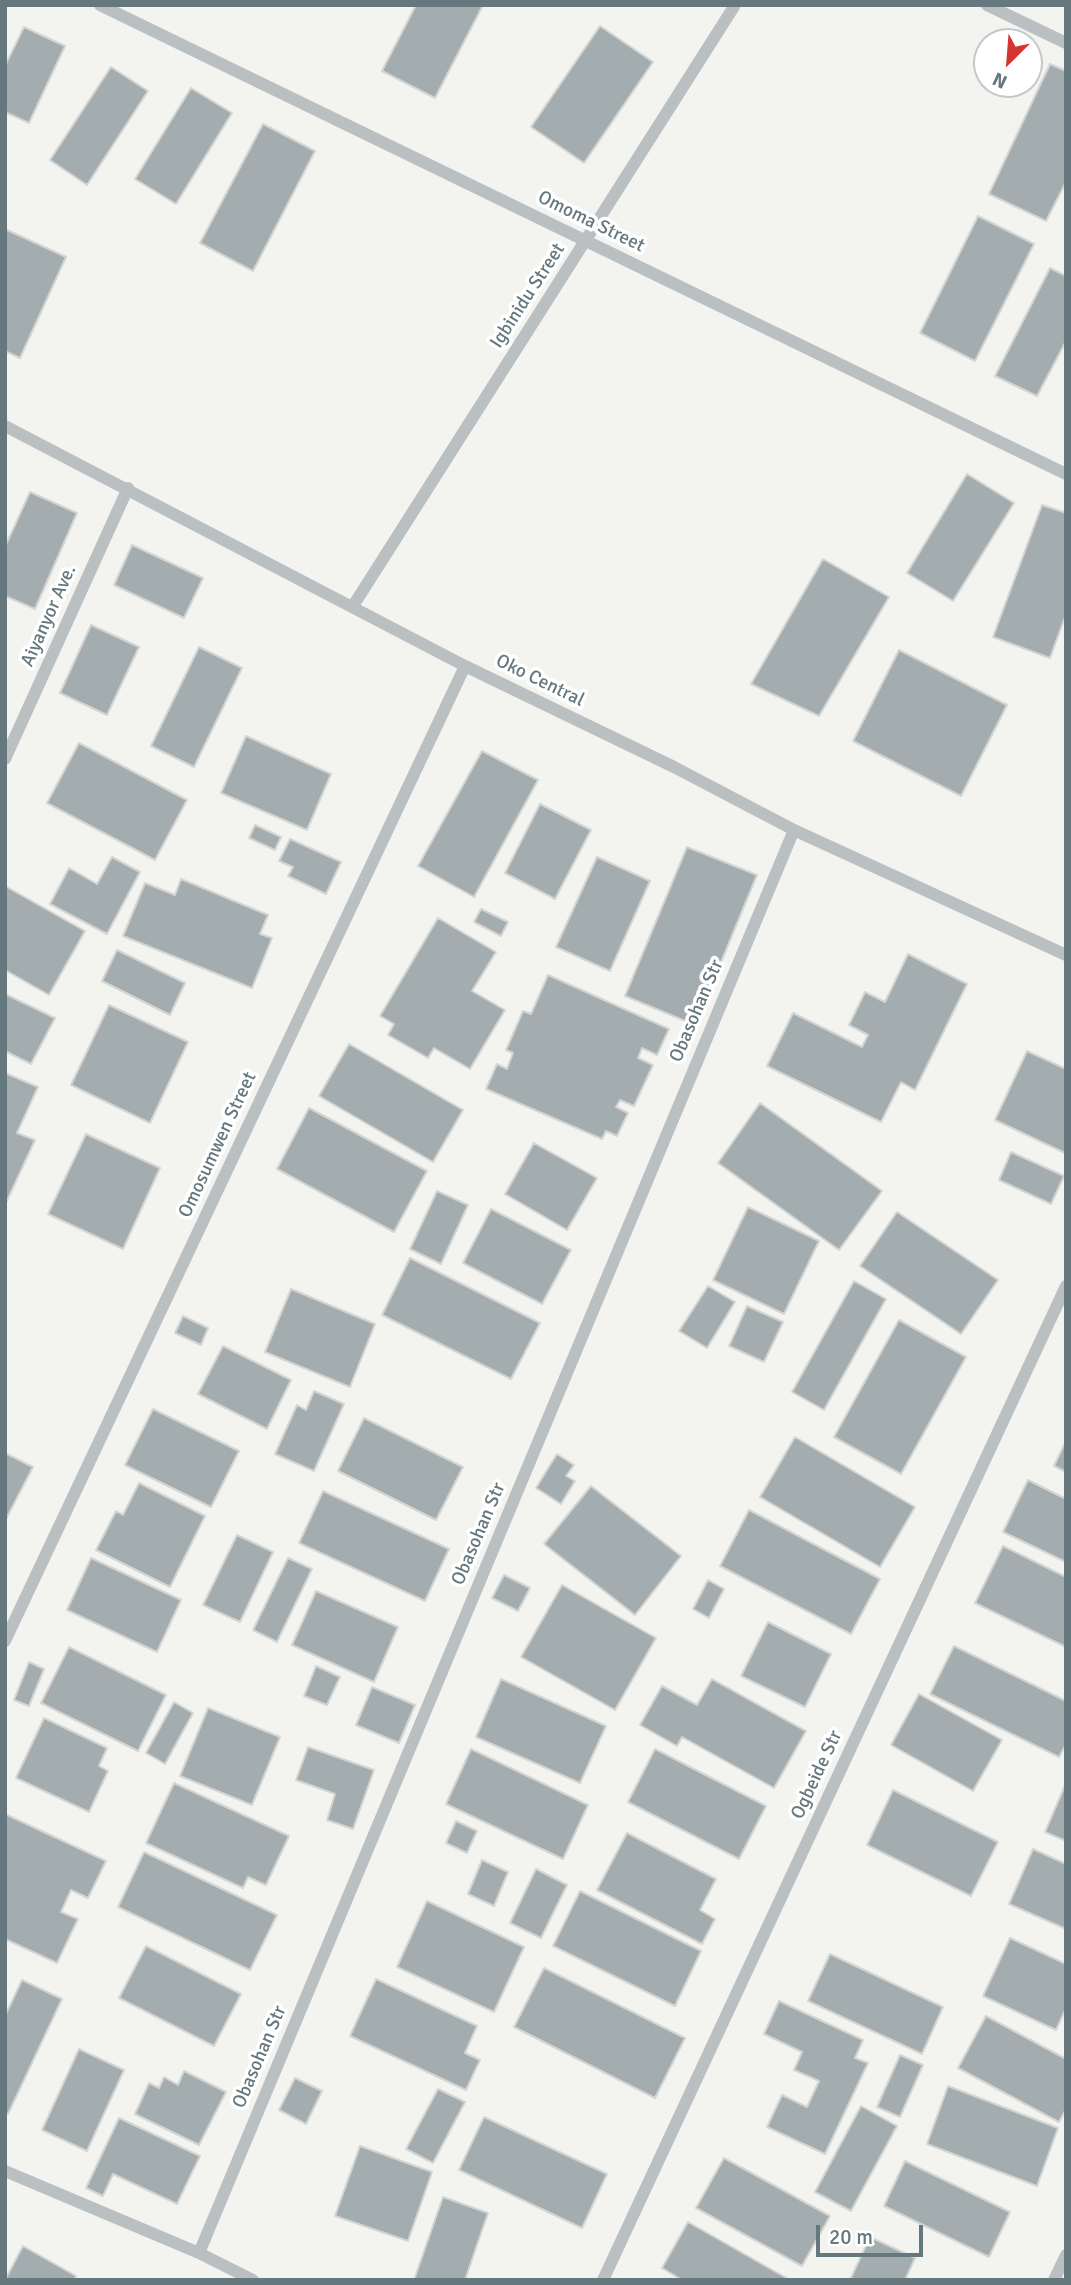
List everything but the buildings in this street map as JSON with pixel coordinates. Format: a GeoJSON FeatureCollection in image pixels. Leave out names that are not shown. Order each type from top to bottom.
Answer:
{"type":"FeatureCollection","features":[{"type":"Feature","properties":{"kind":"street","name":"Omoma Street"},"geometry":{"type":"LineString","coordinates":[[100,5],[1066,474]]}},
{"type":"Feature","properties":{"kind":"street","name":"Igbinidu Street"},"geometry":{"type":"LineString","coordinates":[[353,606],[734,5]]}},
{"type":"Feature","properties":{"kind":"street"},"geometry":{"type":"LineString","coordinates":[[987,5],[1066,43]]}},
{"type":"Feature","properties":{"kind":"street","name":"Oko Central"},"geometry":{"type":"LineString","coordinates":[[5,426],[465,666],[674,767],[794,830],[1066,956]]}},
{"type":"Feature","properties":{"kind":"street","name":"Aiyanyor Ave."},"geometry":{"type":"LineString","coordinates":[[5,760],[128,488]]}},
{"type":"Feature","properties":{"kind":"street","name":"Omosumwen Street"},"geometry":{"type":"LineString","coordinates":[[5,1641],[465,666]]}},
{"type":"Feature","properties":{"kind":"street","name":"Obasohan Str"},"geometry":{"type":"LineString","coordinates":[[199,2253],[794,830]]}},
{"type":"Feature","properties":{"kind":"street","name":"Ogbeide Str"},"geometry":{"type":"LineString","coordinates":[[603,2280],[1066,1286]]}},
{"type":"Feature","properties":{"kind":"street"},"geometry":{"type":"LineString","coordinates":[[5,2171],[199,2253],[253,2280]]}},
{"type":"Feature","properties":{"kind":"street"},"geometry":{"type":"LineString","coordinates":[[1055,2280],[1066,2255]]}}]}
